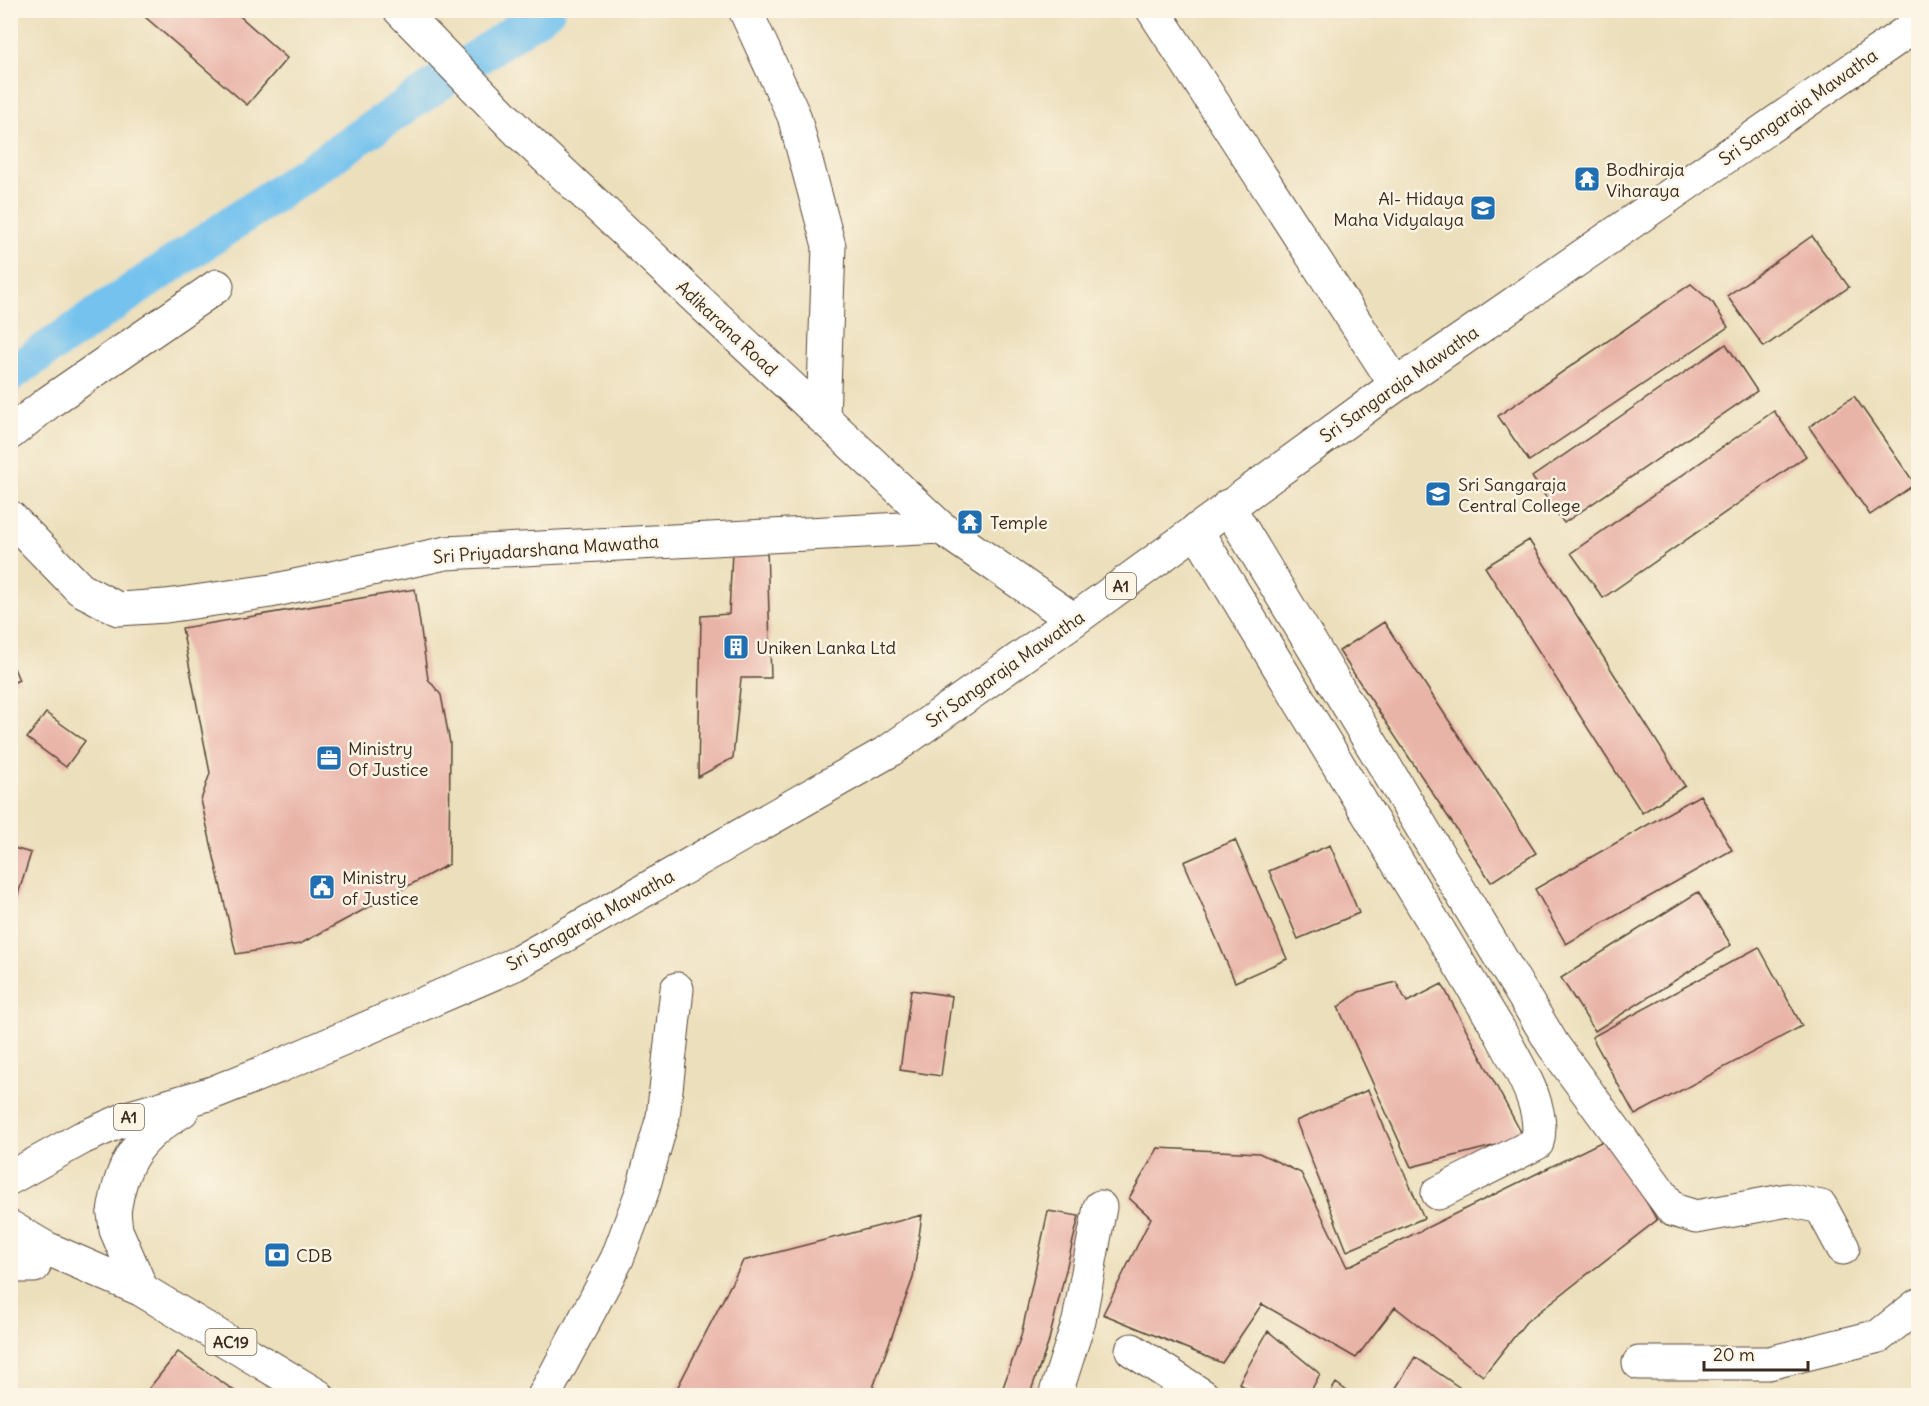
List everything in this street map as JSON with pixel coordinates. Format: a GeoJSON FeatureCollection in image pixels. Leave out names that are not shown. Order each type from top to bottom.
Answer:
{"type":"FeatureCollection","features":[{"type":"Feature","properties":{"kind":"main road"},"geometry":{"type":"LineString","coordinates":[[745,10],[794,116],[829,246],[824,418]]}},
{"type":"Feature","properties":{"kind":"main road"},"geometry":{"type":"LineString","coordinates":[[1153,10],[1396,385]]}},
{"type":"Feature","properties":{"kind":"main road","name":"Adikarana Road"},"geometry":{"type":"LineString","coordinates":[[409,13],[444,54],[521,134],[940,527],[1074,621]]}},
{"type":"Feature","properties":{"kind":"main road","name":"Sri Sangaraja Mawatha"},"geometry":{"type":"LineString","coordinates":[[10,1178],[81,1138],[130,1117],[212,1093],[515,964],[889,751],[1074,621],[1396,385],[1918,24]]}},
{"type":"Feature","properties":{"kind":"main road"},"geometry":{"type":"LineString","coordinates":[[10,433],[49,402],[217,286]]}},
{"type":"Feature","properties":{"kind":"main road"},"geometry":{"type":"LineString","coordinates":[[1228,506],[1553,1045],[1673,1210],[1696,1217],[1788,1200],[1821,1208],[1843,1248]]}},
{"type":"Feature","properties":{"kind":"main road","name":"Sri Priyadarshana Mawatha"},"geometry":{"type":"LineString","coordinates":[[10,517],[80,589],[118,609],[166,606],[271,591],[446,553],[940,527]]}},
{"type":"Feature","properties":{"kind":"main road"},"geometry":{"type":"LineString","coordinates":[[1196,530],[1499,1030],[1533,1101],[1541,1128],[1537,1143],[1438,1193]]}},
{"type":"Feature","properties":{"kind":"main road"},"geometry":{"type":"LineString","coordinates":[[544,1395],[617,1259],[642,1192],[663,1117],[677,989]]}},
{"type":"Feature","properties":{"kind":"main road","name":"Sri Sangaraja Mawatha"},"geometry":{"type":"LineString","coordinates":[[142,1290],[116,1230],[114,1213],[117,1188],[144,1137],[212,1093]]}},
{"type":"Feature","properties":{"kind":"main road"},"geometry":{"type":"LineString","coordinates":[[10,1160],[51,1155]]}},
{"type":"Feature","properties":{"kind":"main road"},"geometry":{"type":"LineString","coordinates":[[1055,1395],[1079,1321],[1100,1207]]}},
{"type":"Feature","properties":{"kind":"main road","name":"AC19"},"geometry":{"type":"LineString","coordinates":[[10,1227],[46,1248],[142,1290],[318,1395]]}},
{"type":"Feature","properties":{"kind":"main road","name":"AC19"},"geometry":{"type":"LineString","coordinates":[[22,1266],[93,1276],[142,1290]]}},
{"type":"Feature","properties":{"kind":"main road"},"geometry":{"type":"LineString","coordinates":[[1639,1363],[1769,1363],[1879,1336],[1918,1305]]}},
{"type":"Feature","properties":{"kind":"main road"},"geometry":{"type":"LineString","coordinates":[[1132,1350],[1203,1395]]}},
{"type":"Feature","properties":{"kind":"building"},"geometry":{"type":"Polygon","coordinates":[[[137,10],[233,10],[287,58],[247,105],[137,10]]]}},
{"type":"Feature","properties":{"kind":"building"},"geometry":{"type":"Polygon","coordinates":[[[1812,236],[1849,287],[1764,347],[1727,296],[1812,236]]]}},
{"type":"Feature","properties":{"kind":"building"},"geometry":{"type":"Polygon","coordinates":[[[1691,284],[1713,303],[1728,327],[1529,461],[1498,416],[1691,284]]]}},
{"type":"Feature","properties":{"kind":"building"},"geometry":{"type":"Polygon","coordinates":[[[1726,344],[1757,391],[1564,523],[1532,477],[1726,344]]]}},
{"type":"Feature","properties":{"kind":"building"},"geometry":{"type":"Polygon","coordinates":[[[1854,396],[1915,484],[1870,515],[1809,427],[1854,396]]]}},
{"type":"Feature","properties":{"kind":"building"},"geometry":{"type":"Polygon","coordinates":[[[1774,411],[1806,456],[1603,598],[1571,553],[1774,411]]]}},
{"type":"Feature","properties":{"kind":"building"},"geometry":{"type":"Polygon","coordinates":[[[1529,540],[1685,786],[1642,813],[1485,567],[1529,540]]]}},
{"type":"Feature","properties":{"kind":"building","name":"Uniken Lanka Ltd"},"geometry":{"type":"Polygon","coordinates":[[[767,548],[771,678],[741,678],[733,758],[698,777],[701,616],[729,614],[732,551],[767,548]]]}},
{"type":"Feature","properties":{"kind":"building","name":"Ministry Of Justice"},"geometry":{"type":"Polygon","coordinates":[[[415,589],[428,679],[441,695],[450,743],[449,864],[300,944],[236,954],[201,800],[210,773],[182,628],[415,589]]]}},
{"type":"Feature","properties":{"kind":"building"},"geometry":{"type":"Polygon","coordinates":[[[1384,622],[1536,853],[1491,882],[1339,651],[1384,622]]]}},
{"type":"Feature","properties":{"kind":"building"},"geometry":{"type":"Polygon","coordinates":[[[14,668],[19,680],[10,684],[10,670],[14,668]]]}},
{"type":"Feature","properties":{"kind":"building"},"geometry":{"type":"Polygon","coordinates":[[[46,713],[85,741],[66,767],[27,738],[46,713]]]}},
{"type":"Feature","properties":{"kind":"building"},"geometry":{"type":"Polygon","coordinates":[[[1700,795],[1732,850],[1566,944],[1535,889],[1700,795]]]}},
{"type":"Feature","properties":{"kind":"building"},"geometry":{"type":"Polygon","coordinates":[[[1235,840],[1287,959],[1235,982],[1184,862],[1235,840]]]}},
{"type":"Feature","properties":{"kind":"building"},"geometry":{"type":"Polygon","coordinates":[[[1330,845],[1359,913],[1298,939],[1269,871],[1330,845]]]}},
{"type":"Feature","properties":{"kind":"building"},"geometry":{"type":"Polygon","coordinates":[[[10,847],[31,853],[15,904],[10,901],[10,847]]]}},
{"type":"Feature","properties":{"kind":"building"},"geometry":{"type":"Polygon","coordinates":[[[1698,892],[1731,945],[1595,1031],[1561,978],[1698,892]]]}},
{"type":"Feature","properties":{"kind":"building"},"geometry":{"type":"Polygon","coordinates":[[[1759,947],[1802,1026],[1635,1115],[1592,1037],[1759,947]]]}},
{"type":"Feature","properties":{"kind":"building"},"geometry":{"type":"Polygon","coordinates":[[[1396,982],[1407,1002],[1442,984],[1524,1138],[1411,1167],[1338,1007],[1359,992],[1396,982]]]}},
{"type":"Feature","properties":{"kind":"building"},"geometry":{"type":"Polygon","coordinates":[[[911,990],[952,996],[941,1076],[900,1070],[911,990]]]}},
{"type":"Feature","properties":{"kind":"building"},"geometry":{"type":"Polygon","coordinates":[[[1368,1090],[1424,1218],[1347,1251],[1296,1121],[1368,1090]]]}},
{"type":"Feature","properties":{"kind":"building"},"geometry":{"type":"Polygon","coordinates":[[[1609,1138],[1657,1220],[1526,1322],[1483,1376],[1395,1307],[1356,1358],[1262,1304],[1222,1363],[1103,1314],[1151,1218],[1129,1198],[1158,1148],[1259,1153],[1301,1173],[1347,1267],[1609,1138]]]}},
{"type":"Feature","properties":{"kind":"building"},"geometry":{"type":"Polygon","coordinates":[[[1048,1211],[1079,1216],[1048,1344],[1029,1396],[1000,1396],[1021,1336],[1048,1211]]]}},
{"type":"Feature","properties":{"kind":"building"},"geometry":{"type":"Polygon","coordinates":[[[922,1215],[913,1278],[870,1396],[673,1396],[743,1261],[922,1215]]]}},
{"type":"Feature","properties":{"kind":"building"},"geometry":{"type":"Polygon","coordinates":[[[1268,1331],[1320,1374],[1308,1396],[1258,1396],[1239,1383],[1268,1331]]]}},
{"type":"Feature","properties":{"kind":"building"},"geometry":{"type":"Polygon","coordinates":[[[178,1352],[242,1396],[143,1396],[178,1352]]]}},
{"type":"Feature","properties":{"kind":"building"},"geometry":{"type":"Polygon","coordinates":[[[1415,1357],[1472,1396],[1391,1396],[1415,1357]]]}},
{"type":"Feature","properties":{"kind":"building"},"geometry":{"type":"Polygon","coordinates":[[[1336,1383],[1354,1396],[1328,1396],[1336,1383]]]}},
{"type":"Feature","properties":{"kind":"waterway"},"geometry":{"type":"LineString","coordinates":[[10,374],[547,10]]}},
{"type":"Feature","properties":{"kind":"place","name":"Bodhiraja Viharaya"},"geometry":{"type":"Point","coordinates":[1587,179]}},
{"type":"Feature","properties":{"kind":"place","name":"Al- Hidaya Maha Vidyalaya"},"geometry":{"type":"Point","coordinates":[1483,208]}},
{"type":"Feature","properties":{"kind":"place","name":"Sri Sangaraja Central College"},"geometry":{"type":"Point","coordinates":[1438,494]}},
{"type":"Feature","properties":{"kind":"place","name":"Temple"},"geometry":{"type":"Point","coordinates":[970,522]}},
{"type":"Feature","properties":{"kind":"place","name":"Uniken Lanka Ltd"},"geometry":{"type":"Point","coordinates":[736,647]}},
{"type":"Feature","properties":{"kind":"place","name":"Ministry Of Justice"},"geometry":{"type":"Point","coordinates":[329,758]}},
{"type":"Feature","properties":{"kind":"place","name":"Ministry of Justice"},"geometry":{"type":"Point","coordinates":[322,887]}},
{"type":"Feature","properties":{"kind":"place","name":"CDB"},"geometry":{"type":"Point","coordinates":[277,1255]}}]}
